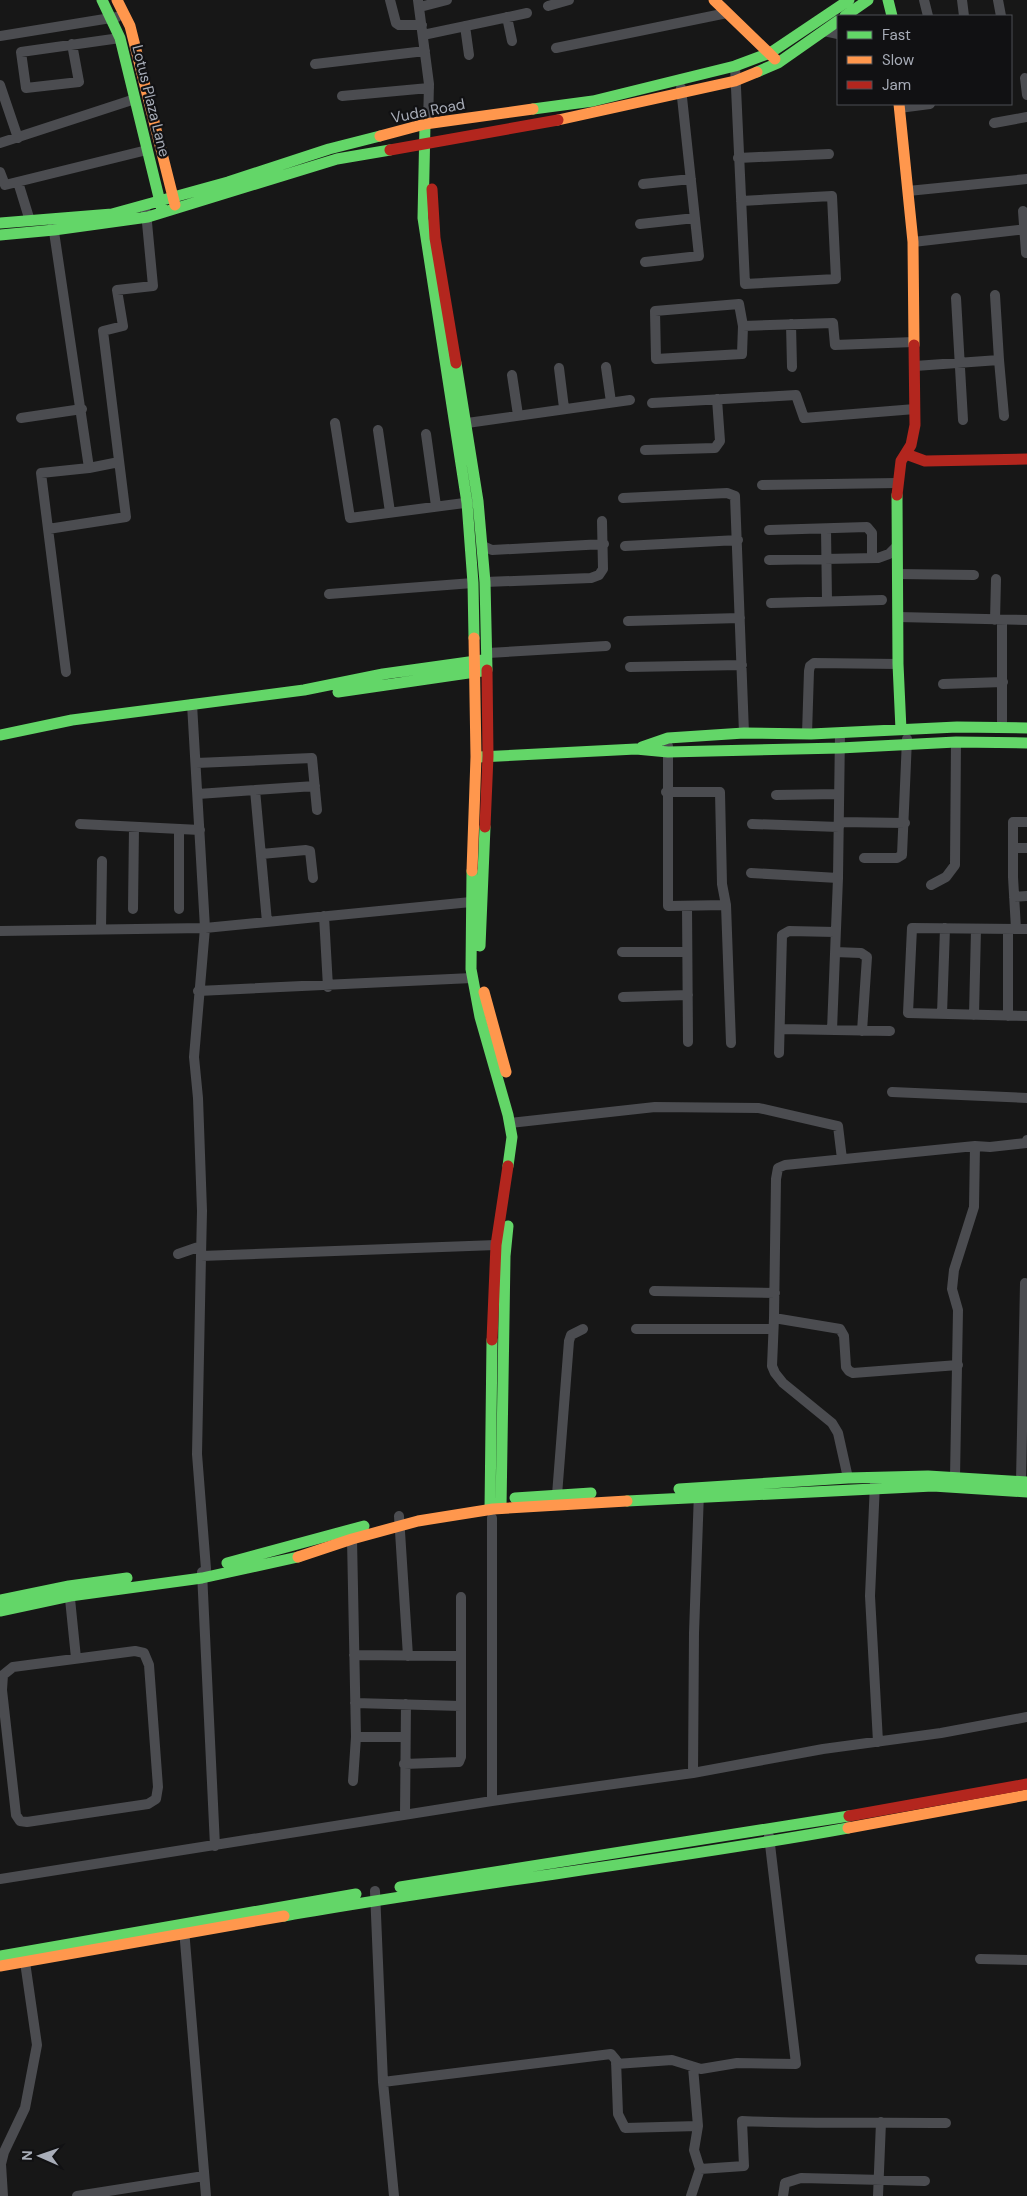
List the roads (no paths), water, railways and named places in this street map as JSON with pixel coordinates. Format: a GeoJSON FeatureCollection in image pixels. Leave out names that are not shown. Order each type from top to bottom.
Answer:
{"type":"FeatureCollection","features":[{"type":"Feature","properties":{"kind":"street","name":"Lotus Plaza Lane"},"geometry":{"type":"LineString","coordinates":[[102,0],[116,28],[163,213]]}},
{"type":"Feature","properties":{"kind":"street","name":"Lotus Plaza Lane"},"geometry":{"type":"LineString","coordinates":[[117,0],[128,20],[176,209]]}},
{"type":"Feature","properties":{"kind":"street"},"geometry":{"type":"LineString","coordinates":[[390,0],[396,23],[423,30],[465,26],[527,13]]}},
{"type":"Feature","properties":{"kind":"street"},"geometry":{"type":"LineString","coordinates":[[447,0],[419,4],[428,88],[428,151],[423,225],[460,424],[472,502],[483,546],[488,661],[488,756],[480,973],[515,1122],[496,1245],[491,1375],[495,1507]]}},
{"type":"Feature","properties":{"kind":"street"},"geometry":{"type":"LineString","coordinates":[[548,6],[569,0]]}},
{"type":"Feature","properties":{"kind":"street"},"geometry":{"type":"LineString","coordinates":[[714,0],[770,53],[778,64]]}},
{"type":"Feature","properties":{"kind":"street","name":"Vuda Road"},"geometry":{"type":"LineString","coordinates":[[146,211],[159,201],[228,182],[329,149],[428,124],[593,101],[735,66],[770,53],[849,0]]}},
{"type":"Feature","properties":{"kind":"street"},"geometry":{"type":"LineString","coordinates":[[846,15],[868,0]]}},
{"type":"Feature","properties":{"kind":"street"},"geometry":{"type":"LineString","coordinates":[[888,0],[892,15]]}},
{"type":"Feature","properties":{"kind":"street"},"geometry":{"type":"LineString","coordinates":[[924,0],[928,15]]}},
{"type":"Feature","properties":{"kind":"street"},"geometry":{"type":"LineString","coordinates":[[962,0],[964,15]]}},
{"type":"Feature","properties":{"kind":"street"},"geometry":{"type":"LineString","coordinates":[[998,0],[1001,15]]}},
{"type":"Feature","properties":{"kind":"street"},"geometry":{"type":"LineString","coordinates":[[556,48],[727,13]]}},
{"type":"Feature","properties":{"kind":"street"},"geometry":{"type":"LineString","coordinates":[[507,17],[512,41]]}},
{"type":"Feature","properties":{"kind":"street"},"geometry":{"type":"LineString","coordinates":[[72,44],[79,82],[26,88],[21,52],[72,44],[116,28],[128,20]]}},
{"type":"Feature","properties":{"kind":"street","name":"Vuda Road"},"geometry":{"type":"LineString","coordinates":[[0,235],[146,211],[163,213],[337,159],[428,151],[682,95],[735,89],[778,64],[837,22]]}},
{"type":"Feature","properties":{"kind":"street"},"geometry":{"type":"LineString","coordinates":[[465,26],[469,54]]}},
{"type":"Feature","properties":{"kind":"street"},"geometry":{"type":"LineString","coordinates":[[0,36],[116,28]]}},
{"type":"Feature","properties":{"kind":"street"},"geometry":{"type":"LineString","coordinates":[[824,31],[837,34]]}},
{"type":"Feature","properties":{"kind":"street"},"geometry":{"type":"LineString","coordinates":[[315,64],[425,51]]}},
{"type":"Feature","properties":{"kind":"street"},"geometry":{"type":"LineString","coordinates":[[735,66],[738,158],[745,284],[836,279],[832,196],[741,201]]}},
{"type":"Feature","properties":{"kind":"street"},"geometry":{"type":"LineString","coordinates":[[1025,78],[1027,95]]}},
{"type":"Feature","properties":{"kind":"street"},"geometry":{"type":"LineString","coordinates":[[644,262],[699,256],[685,111],[679,80]]}},
{"type":"Feature","properties":{"kind":"street"},"geometry":{"type":"LineString","coordinates":[[0,85],[18,138]]}},
{"type":"Feature","properties":{"kind":"street"},"geometry":{"type":"LineString","coordinates":[[342,96],[428,88]]}},
{"type":"Feature","properties":{"kind":"street"},"geometry":{"type":"LineString","coordinates":[[0,143],[135,100]]}},
{"type":"Feature","properties":{"kind":"street"},"geometry":{"type":"LineString","coordinates":[[864,858],[900,858],[902,855],[905,823],[908,745],[904,730],[898,664],[897,483],[901,462],[911,445],[915,424],[915,366],[913,242],[899,106],[914,105]]}},
{"type":"Feature","properties":{"kind":"street"},"geometry":{"type":"LineString","coordinates":[[994,123],[1027,117]]}},
{"type":"Feature","properties":{"kind":"street"},"geometry":{"type":"LineString","coordinates":[[0,172],[5,184],[147,150]]}},
{"type":"Feature","properties":{"kind":"street"},"geometry":{"type":"LineString","coordinates":[[738,158],[829,154]]}},
{"type":"Feature","properties":{"kind":"street"},"geometry":{"type":"LineString","coordinates":[[643,184],[691,179]]}},
{"type":"Feature","properties":{"kind":"street"},"geometry":{"type":"LineString","coordinates":[[908,191],[1027,179]]}},
{"type":"Feature","properties":{"kind":"street"},"geometry":{"type":"LineString","coordinates":[[18,182],[30,221]]}},
{"type":"Feature","properties":{"kind":"street"},"geometry":{"type":"LineString","coordinates":[[48,529],[126,517],[103,331],[123,326],[117,290],[153,286],[146,211]]}},
{"type":"Feature","properties":{"kind":"street"},"geometry":{"type":"LineString","coordinates":[[1023,211],[1026,229],[1026,253]]}},
{"type":"Feature","properties":{"kind":"street"},"geometry":{"type":"LineString","coordinates":[[640,224],[695,218]]}},
{"type":"Feature","properties":{"kind":"street","name":"Vuda Road"},"geometry":{"type":"LineString","coordinates":[[0,223],[30,221],[53,225]]}},
{"type":"Feature","properties":{"kind":"street"},"geometry":{"type":"LineString","coordinates":[[53,225],[82,409],[89,468]]}},
{"type":"Feature","properties":{"kind":"street"},"geometry":{"type":"LineString","coordinates":[[913,242],[1026,229]]}},
{"type":"Feature","properties":{"kind":"street"},"geometry":{"type":"LineString","coordinates":[[995,295],[1004,416]]}},
{"type":"Feature","properties":{"kind":"street"},"geometry":{"type":"LineString","coordinates":[[956,298],[963,420]]}},
{"type":"Feature","properties":{"kind":"street"},"geometry":{"type":"LineString","coordinates":[[739,304],[743,326],[742,354],[656,359],[655,311],[739,304]]}},
{"type":"Feature","properties":{"kind":"street"},"geometry":{"type":"LineString","coordinates":[[743,326],[833,323],[835,345],[914,342]]}},
{"type":"Feature","properties":{"kind":"street"},"geometry":{"type":"LineString","coordinates":[[791,324],[792,367]]}},
{"type":"Feature","properties":{"kind":"street"},"geometry":{"type":"LineString","coordinates":[[915,366],[1000,360]]}},
{"type":"Feature","properties":{"kind":"street"},"geometry":{"type":"LineString","coordinates":[[606,367],[611,402]]}},
{"type":"Feature","properties":{"kind":"street"},"geometry":{"type":"LineString","coordinates":[[559,368],[564,408]]}},
{"type":"Feature","properties":{"kind":"street"},"geometry":{"type":"LineString","coordinates":[[512,375],[518,415]]}},
{"type":"Feature","properties":{"kind":"street"},"geometry":{"type":"LineString","coordinates":[[652,403],[796,395],[804,418],[915,409]]}},
{"type":"Feature","properties":{"kind":"street"},"geometry":{"type":"LineString","coordinates":[[646,450],[715,448],[720,441],[717,399]]}},
{"type":"Feature","properties":{"kind":"street"},"geometry":{"type":"LineString","coordinates":[[460,424],[630,400]]}},
{"type":"Feature","properties":{"kind":"street"},"geometry":{"type":"LineString","coordinates":[[20,418],[82,409]]}},
{"type":"Feature","properties":{"kind":"street"},"geometry":{"type":"LineString","coordinates":[[336,423],[350,518],[472,502]]}},
{"type":"Feature","properties":{"kind":"street"},"geometry":{"type":"LineString","coordinates":[[378,430],[390,512]]}},
{"type":"Feature","properties":{"kind":"street"},"geometry":{"type":"LineString","coordinates":[[426,434],[436,506]]}},
{"type":"Feature","properties":{"kind":"street"},"geometry":{"type":"LineString","coordinates":[[906,454],[925,461],[1027,459]]}},
{"type":"Feature","properties":{"kind":"street"},"geometry":{"type":"LineString","coordinates":[[66,672],[40,473],[89,468],[119,462]]}},
{"type":"Feature","properties":{"kind":"street"},"geometry":{"type":"LineString","coordinates":[[762,485],[897,483]]}},
{"type":"Feature","properties":{"kind":"street"},"geometry":{"type":"LineString","coordinates":[[623,498],[731,493],[736,500],[744,733]]}},
{"type":"Feature","properties":{"kind":"street"},"geometry":{"type":"LineString","coordinates":[[472,502],[476,757],[471,902],[472,978],[480,1017],[520,1139],[505,1256],[495,1507],[492,1801]]}},
{"type":"Feature","properties":{"kind":"street"},"geometry":{"type":"LineString","coordinates":[[486,582],[595,577],[599,575],[603,569],[604,544],[602,520]]}},
{"type":"Feature","properties":{"kind":"street"},"geometry":{"type":"LineString","coordinates":[[769,530],[868,527],[872,533],[872,558]]}},
{"type":"Feature","properties":{"kind":"street"},"geometry":{"type":"LineString","coordinates":[[826,529],[827,601]]}},
{"type":"Feature","properties":{"kind":"street"},"geometry":{"type":"LineString","coordinates":[[625,546],[738,540]]}},
{"type":"Feature","properties":{"kind":"street"},"geometry":{"type":"LineString","coordinates":[[483,546],[492,550],[604,544]]}},
{"type":"Feature","properties":{"kind":"street"},"geometry":{"type":"LineString","coordinates":[[769,560],[884,557],[897,546]]}},
{"type":"Feature","properties":{"kind":"street"},"geometry":{"type":"LineString","coordinates":[[897,574],[974,575]]}},
{"type":"Feature","properties":{"kind":"street"},"geometry":{"type":"LineString","coordinates":[[996,579],[1003,682],[1002,727]]}},
{"type":"Feature","properties":{"kind":"street"},"geometry":{"type":"LineString","coordinates":[[329,594],[473,583]]}},
{"type":"Feature","properties":{"kind":"street"},"geometry":{"type":"LineString","coordinates":[[771,603],[882,600]]}},
{"type":"Feature","properties":{"kind":"street"},"geometry":{"type":"LineString","coordinates":[[898,617],[1027,620]]}},
{"type":"Feature","properties":{"kind":"street"},"geometry":{"type":"LineString","coordinates":[[628,622],[740,618]]}},
{"type":"Feature","properties":{"kind":"street"},"geometry":{"type":"LineString","coordinates":[[0,735],[72,720],[288,701],[475,666],[488,661],[606,646]]}},
{"type":"Feature","properties":{"kind":"street"},"geometry":{"type":"LineString","coordinates":[[807,734],[810,666],[814,663],[898,664]]}},
{"type":"Feature","properties":{"kind":"street"},"geometry":{"type":"LineString","coordinates":[[630,667],[742,664]]}},
{"type":"Feature","properties":{"kind":"street"},"geometry":{"type":"LineString","coordinates":[[943,684],[1003,682]]}},
{"type":"Feature","properties":{"kind":"street"},"geometry":{"type":"LineString","coordinates":[[0,744],[72,728],[192,708]]}},
{"type":"Feature","properties":{"kind":"street"},"geometry":{"type":"LineString","coordinates":[[192,708],[205,928],[198,991],[194,1057],[198,1098],[201,1251],[197,1454],[215,1846]]}},
{"type":"Feature","properties":{"kind":"street"},"geometry":{"type":"LineString","coordinates":[[636,749],[668,738],[744,733],[807,734],[1002,727],[1027,728]]}},
{"type":"Feature","properties":{"kind":"street"},"geometry":{"type":"LineString","coordinates":[[832,1030],[840,824],[840,733]]}},
{"type":"Feature","properties":{"kind":"street"},"geometry":{"type":"LineString","coordinates":[[668,738],[666,792],[668,906],[726,905]]}},
{"type":"Feature","properties":{"kind":"street"},"geometry":{"type":"LineString","coordinates":[[476,757],[636,749],[668,752],[840,748],[956,742],[1027,744]]}},
{"type":"Feature","properties":{"kind":"street"},"geometry":{"type":"LineString","coordinates":[[931,885],[946,877],[954,865],[956,742]]}},
{"type":"Feature","properties":{"kind":"street"},"geometry":{"type":"LineString","coordinates":[[196,763],[312,758],[317,810]]}},
{"type":"Feature","properties":{"kind":"street"},"geometry":{"type":"LineString","coordinates":[[198,794],[315,786]]}},
{"type":"Feature","properties":{"kind":"street"},"geometry":{"type":"LineString","coordinates":[[255,790],[267,922]]}},
{"type":"Feature","properties":{"kind":"street"},"geometry":{"type":"LineString","coordinates":[[666,792],[720,792],[722,884],[726,905],[731,1043]]}},
{"type":"Feature","properties":{"kind":"street"},"geometry":{"type":"LineString","coordinates":[[776,795],[839,794]]}},
{"type":"Feature","properties":{"kind":"street"},"geometry":{"type":"LineString","coordinates":[[1008,1016],[1014,897],[1013,822],[1027,822]]}},
{"type":"Feature","properties":{"kind":"street"},"geometry":{"type":"LineString","coordinates":[[752,824],[905,823]]}},
{"type":"Feature","properties":{"kind":"street"},"geometry":{"type":"LineString","coordinates":[[80,824],[200,830]]}},
{"type":"Feature","properties":{"kind":"street"},"geometry":{"type":"LineString","coordinates":[[133,909],[134,827]]}},
{"type":"Feature","properties":{"kind":"street"},"geometry":{"type":"LineString","coordinates":[[180,829],[180,909]]}},
{"type":"Feature","properties":{"kind":"street"},"geometry":{"type":"LineString","coordinates":[[1013,848],[1027,848]]}},
{"type":"Feature","properties":{"kind":"street"},"geometry":{"type":"LineString","coordinates":[[261,854],[310,851],[313,878]]}},
{"type":"Feature","properties":{"kind":"street"},"geometry":{"type":"LineString","coordinates":[[101,929],[102,860]]}},
{"type":"Feature","properties":{"kind":"street"},"geometry":{"type":"LineString","coordinates":[[752,873],[838,878]]}},
{"type":"Feature","properties":{"kind":"street"},"geometry":{"type":"LineString","coordinates":[[1014,897],[1027,896]]}},
{"type":"Feature","properties":{"kind":"street"},"geometry":{"type":"LineString","coordinates":[[0,930],[205,928],[471,902]]}},
{"type":"Feature","properties":{"kind":"street"},"geometry":{"type":"LineString","coordinates":[[687,906],[688,1042]]}},
{"type":"Feature","properties":{"kind":"street"},"geometry":{"type":"LineString","coordinates":[[324,916],[328,986]]}},
{"type":"Feature","properties":{"kind":"street"},"geometry":{"type":"LineString","coordinates":[[1027,929],[912,928],[908,1013],[1027,1016]]}},
{"type":"Feature","properties":{"kind":"street"},"geometry":{"type":"LineString","coordinates":[[942,1014],[944,928]]}},
{"type":"Feature","properties":{"kind":"street"},"geometry":{"type":"LineString","coordinates":[[974,1015],[976,928]]}},
{"type":"Feature","properties":{"kind":"street"},"geometry":{"type":"LineString","coordinates":[[779,1053],[782,935],[789,931],[835,932]]}},
{"type":"Feature","properties":{"kind":"street"},"geometry":{"type":"LineString","coordinates":[[622,952],[687,952]]}},
{"type":"Feature","properties":{"kind":"street"},"geometry":{"type":"LineString","coordinates":[[835,952],[861,952],[867,956],[862,1031]]}},
{"type":"Feature","properties":{"kind":"street"},"geometry":{"type":"LineString","coordinates":[[198,991],[472,978]]}},
{"type":"Feature","properties":{"kind":"street"},"geometry":{"type":"LineString","coordinates":[[623,997],[688,996]]}},
{"type":"Feature","properties":{"kind":"street"},"geometry":{"type":"LineString","coordinates":[[780,1029],[890,1031]]}},
{"type":"Feature","properties":{"kind":"street"},"geometry":{"type":"LineString","coordinates":[[892,1092],[1027,1098]]}},
{"type":"Feature","properties":{"kind":"street"},"geometry":{"type":"LineString","coordinates":[[515,1122],[655,1107],[759,1108],[838,1126],[842,1159]]}},
{"type":"Feature","properties":{"kind":"street"},"geometry":{"type":"LineString","coordinates":[[848,1478],[838,1433],[832,1424],[824,1415],[783,1383],[775,1374],[772,1366],[776,1179],[778,1168],[785,1165],[842,1159],[975,1146],[990,1147],[1027,1142]]}},
{"type":"Feature","properties":{"kind":"street"},"geometry":{"type":"LineString","coordinates":[[955,1477],[958,1310],[952,1289],[954,1270],[974,1207],[975,1146]]}},
{"type":"Feature","properties":{"kind":"street"},"geometry":{"type":"LineString","coordinates":[[178,1254],[201,1251],[496,1245]]}},
{"type":"Feature","properties":{"kind":"street"},"geometry":{"type":"LineString","coordinates":[[203,1572],[399,1520],[495,1507],[557,1495],[699,1493],[955,1477],[1024,1482],[1025,1283]]}},
{"type":"Feature","properties":{"kind":"street"},"geometry":{"type":"LineString","coordinates":[[654,1291],[775,1293]]}},
{"type":"Feature","properties":{"kind":"street"},"geometry":{"type":"LineString","coordinates":[[774,1318],[840,1329],[844,1336],[846,1367],[848,1371],[853,1373],[958,1365]]}},
{"type":"Feature","properties":{"kind":"street"},"geometry":{"type":"LineString","coordinates":[[557,1495],[569,1341],[571,1335],[582,1329]]}},
{"type":"Feature","properties":{"kind":"street"},"geometry":{"type":"LineString","coordinates":[[636,1329],[772,1329]]}},
{"type":"Feature","properties":{"kind":"street"},"geometry":{"type":"LineString","coordinates":[[495,1507],[659,1498],[848,1478],[875,1483],[1027,1492]]}},
{"type":"Feature","properties":{"kind":"street"},"geometry":{"type":"LineString","coordinates":[[875,1483],[870,1596],[878,1742]]}},
{"type":"Feature","properties":{"kind":"street"},"geometry":{"type":"LineString","coordinates":[[694,1773],[694,1634],[699,1493]]}},
{"type":"Feature","properties":{"kind":"street"},"geometry":{"type":"LineString","coordinates":[[0,1600],[203,1572],[311,1554],[399,1520]]}},
{"type":"Feature","properties":{"kind":"street"},"geometry":{"type":"LineString","coordinates":[[399,1520],[408,1656]]}},
{"type":"Feature","properties":{"kind":"street"},"geometry":{"type":"LineString","coordinates":[[352,1539],[356,1738],[353,1781]]}},
{"type":"Feature","properties":{"kind":"street"},"geometry":{"type":"LineString","coordinates":[[0,1611],[69,1591]]}},
{"type":"Feature","properties":{"kind":"street"},"geometry":{"type":"LineString","coordinates":[[69,1591],[76,1658]]}},
{"type":"Feature","properties":{"kind":"street"},"geometry":{"type":"LineString","coordinates":[[404,1764],[459,1762],[461,1757],[461,1597]]}},
{"type":"Feature","properties":{"kind":"street"},"geometry":{"type":"LineString","coordinates":[[134,1651],[139,1651],[146,1655],[149,1665],[158,1787],[156,1799],[148,1804],[20,1822],[16,1815],[2,1690],[3,1675],[13,1667],[76,1658],[134,1651]]}},
{"type":"Feature","properties":{"kind":"street"},"geometry":{"type":"LineString","coordinates":[[354,1655],[461,1656]]}},
{"type":"Feature","properties":{"kind":"street"},"geometry":{"type":"LineString","coordinates":[[355,1703],[461,1706]]}},
{"type":"Feature","properties":{"kind":"street"},"geometry":{"type":"LineString","coordinates":[[405,1815],[404,1737],[406,1704]]}},
{"type":"Feature","properties":{"kind":"street"},"geometry":{"type":"LineString","coordinates":[[0,1879],[492,1801],[694,1773],[823,1749],[878,1742],[1027,1717]]}},
{"type":"Feature","properties":{"kind":"street"},"geometry":{"type":"LineString","coordinates":[[356,1738],[404,1737]]}},
{"type":"Feature","properties":{"kind":"street"},"geometry":{"type":"LineString","coordinates":[[769,1836],[1027,1784]]}},
{"type":"Feature","properties":{"kind":"street"},"geometry":{"type":"LineString","coordinates":[[0,1956],[184,1928],[375,1895],[1027,1795]]}},
{"type":"Feature","properties":{"kind":"street"},"geometry":{"type":"LineString","coordinates":[[616,2064],[672,2060],[701,2069],[737,2062],[796,2064],[769,1836]]}},
{"type":"Feature","properties":{"kind":"street"},"geometry":{"type":"LineString","coordinates":[[375,1895],[383,2082],[394,2196]]}},
{"type":"Feature","properties":{"kind":"street"},"geometry":{"type":"LineString","coordinates":[[0,1966],[184,1928]]}},
{"type":"Feature","properties":{"kind":"street"},"geometry":{"type":"LineString","coordinates":[[184,1928],[206,2196]]}},
{"type":"Feature","properties":{"kind":"street"},"geometry":{"type":"LineString","coordinates":[[980,1958],[1027,1960]]}},
{"type":"Feature","properties":{"kind":"street"},"geometry":{"type":"LineString","coordinates":[[4,2196],[1,2164],[4,2152],[25,2108],[37,2045],[25,1962]]}},
{"type":"Feature","properties":{"kind":"street"},"geometry":{"type":"LineString","coordinates":[[383,2082],[608,2054],[614,2056],[616,2064],[618,2114],[625,2128],[698,2126]]}},
{"type":"Feature","properties":{"kind":"street"},"geometry":{"type":"LineString","coordinates":[[691,2196],[700,2169],[694,2150],[698,2126],[693,2067]]}},
{"type":"Feature","properties":{"kind":"street"},"geometry":{"type":"LineString","coordinates":[[700,2169],[744,2166],[742,2121],[946,2123]]}},
{"type":"Feature","properties":{"kind":"street"},"geometry":{"type":"LineString","coordinates":[[878,2196],[881,2122]]}},
{"type":"Feature","properties":{"kind":"street"},"geometry":{"type":"LineString","coordinates":[[77,2196],[204,2176]]}},
{"type":"Feature","properties":{"kind":"street"},"geometry":{"type":"LineString","coordinates":[[783,2196],[785,2183],[801,2178],[925,2181]]}}]}
